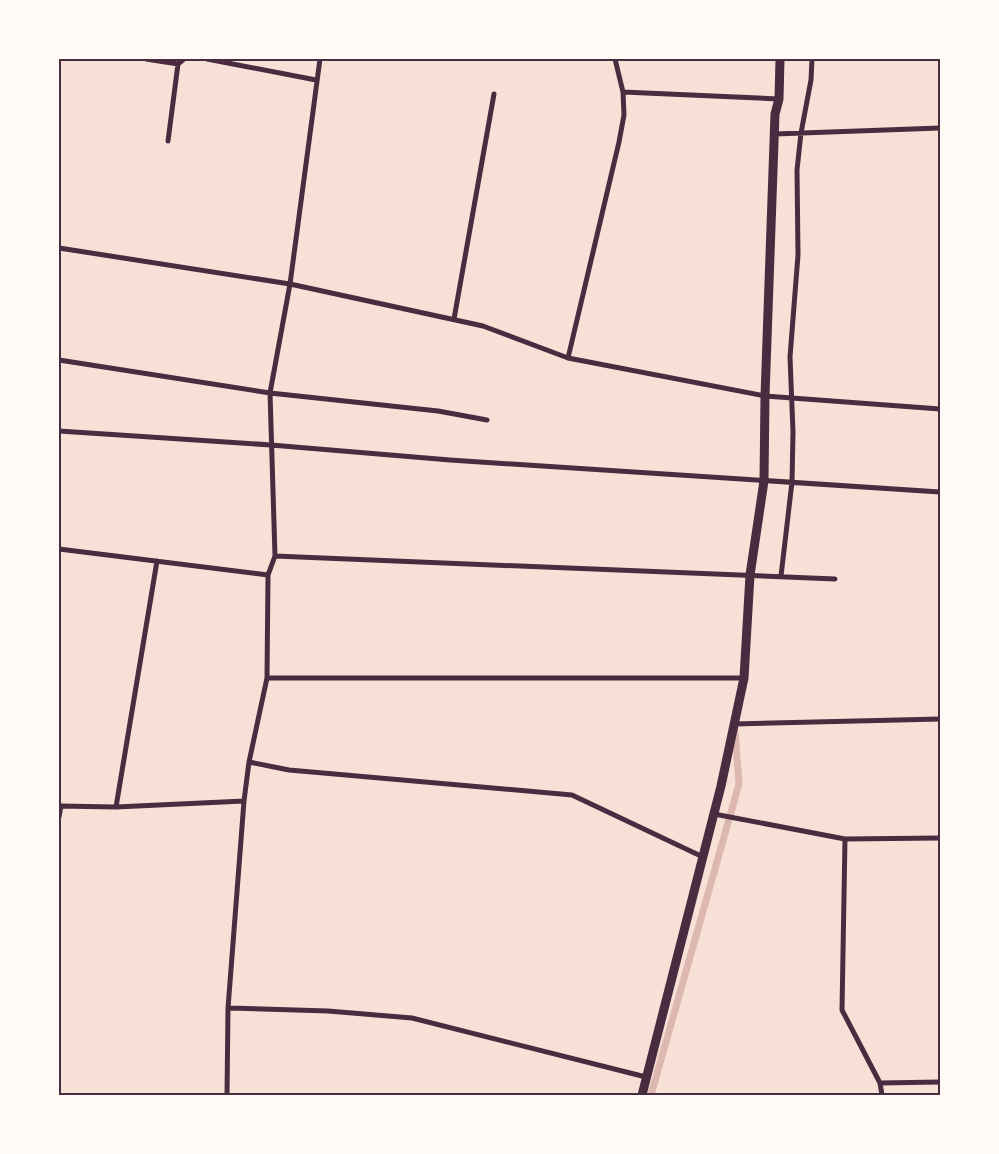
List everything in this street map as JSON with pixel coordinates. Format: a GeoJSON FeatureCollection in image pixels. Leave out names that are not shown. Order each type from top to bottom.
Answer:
{"type":"FeatureCollection","features":[{"type":"Feature","properties":{"kind":"street"},"geometry":{"type":"LineString","coordinates":[[146,59],[178,64]]}},
{"type":"Feature","properties":{"kind":"street"},"geometry":{"type":"LineString","coordinates":[[168,141],[178,64],[184,59]]}},
{"type":"Feature","properties":{"kind":"street"},"geometry":{"type":"LineString","coordinates":[[207,59],[316,80]]}},
{"type":"Feature","properties":{"kind":"street"},"geometry":{"type":"LineString","coordinates":[[227,1095],[228,1008],[244,801],[249,762],[267,678],[268,574],[275,556],[270,393],[290,284],[320,59]]}},
{"type":"Feature","properties":{"kind":"street"},"geometry":{"type":"LineString","coordinates":[[568,358],[620,142],[624,115],[623,92],[615,59]]}},
{"type":"Feature","properties":{"kind":"street"},"geometry":{"type":"LineString","coordinates":[[642,1095],[714,814],[744,678],[750,574],[764,481],[765,396],[775,114],[779,99],[780,59]]}},
{"type":"Feature","properties":{"kind":"street"},"geometry":{"type":"LineString","coordinates":[[781,576],[792,482],[793,432],[790,357],[798,255],[798,170],[801,133],[811,80],[812,59]]}},
{"type":"Feature","properties":{"kind":"street"},"geometry":{"type":"LineString","coordinates":[[623,92],[779,99]]}},
{"type":"Feature","properties":{"kind":"street"},"geometry":{"type":"LineString","coordinates":[[454,319],[494,94]]}},
{"type":"Feature","properties":{"kind":"street"},"geometry":{"type":"LineString","coordinates":[[775,134],[940,128]]}},
{"type":"Feature","properties":{"kind":"street"},"geometry":{"type":"LineString","coordinates":[[59,248],[290,284],[482,326],[568,358],[765,396],[940,409]]}},
{"type":"Feature","properties":{"kind":"street"},"geometry":{"type":"LineString","coordinates":[[59,360],[270,393],[438,411],[487,420]]}},
{"type":"Feature","properties":{"kind":"street"},"geometry":{"type":"LineString","coordinates":[[59,431],[271,445],[450,460],[940,492]]}},
{"type":"Feature","properties":{"kind":"street"},"geometry":{"type":"LineString","coordinates":[[59,550],[268,574]]}},
{"type":"Feature","properties":{"kind":"street"},"geometry":{"type":"LineString","coordinates":[[275,556],[750,574],[835,579]]}},
{"type":"Feature","properties":{"kind":"street"},"geometry":{"type":"LineString","coordinates":[[116,807],[157,561]]}},
{"type":"Feature","properties":{"kind":"street"},"geometry":{"type":"LineString","coordinates":[[267,678],[744,678]]}},
{"type":"Feature","properties":{"kind":"street"},"geometry":{"type":"LineString","coordinates":[[734,724],[940,719]]}},
{"type":"Feature","properties":{"kind":"street"},"geometry":{"type":"LineString","coordinates":[[249,762],[289,770],[572,795],[703,857]]}},
{"type":"Feature","properties":{"kind":"street"},"geometry":{"type":"LineString","coordinates":[[59,817],[60,806],[116,807],[244,801]]}},
{"type":"Feature","properties":{"kind":"street"},"geometry":{"type":"LineString","coordinates":[[714,814],[845,839],[940,838]]}},
{"type":"Feature","properties":{"kind":"street"},"geometry":{"type":"LineString","coordinates":[[845,839],[842,1010],[880,1083],[882,1095]]}},
{"type":"Feature","properties":{"kind":"street"},"geometry":{"type":"LineString","coordinates":[[228,1008],[328,1011],[412,1018],[646,1076]]}},
{"type":"Feature","properties":{"kind":"street"},"geometry":{"type":"LineString","coordinates":[[880,1083],[940,1082]]}},
{"type":"Feature","properties":{"kind":"waterway"},"geometry":{"type":"LineString","coordinates":[[651,1095],[739,784],[735,731]]}}]}
